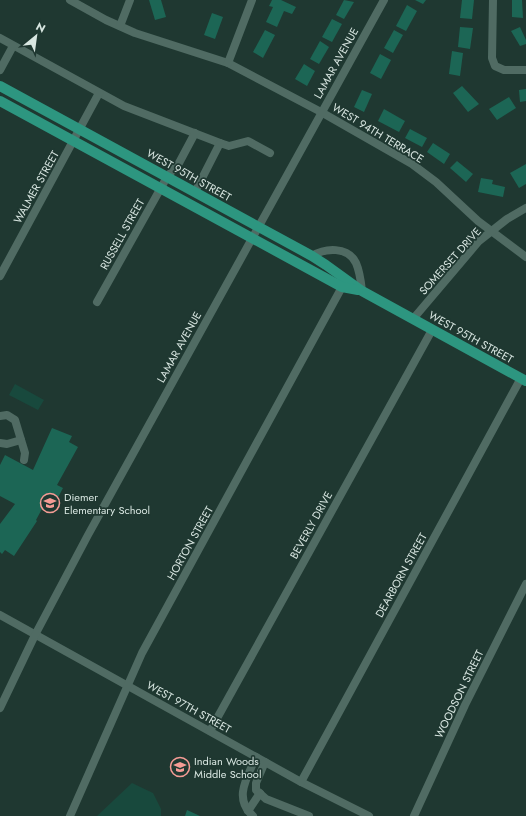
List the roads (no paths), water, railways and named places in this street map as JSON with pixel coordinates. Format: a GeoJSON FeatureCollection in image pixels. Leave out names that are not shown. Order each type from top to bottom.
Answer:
{"type":"FeatureCollection","features":[{"type":"Feature","properties":{"kind":"main road","name":"WEST 95TH STREET"},"geometry":{"type":"LineString","coordinates":[[0,86],[312,256],[326,264],[362,291],[524,380]]}},
{"type":"Feature","properties":{"kind":"main road","name":"WEST 95TH STREET"},"geometry":{"type":"LineString","coordinates":[[0,101],[342,287],[362,291]]}},
{"type":"Feature","properties":{"kind":"street","name":"WEST 94TH TERRACE"},"geometry":{"type":"LineString","coordinates":[[70,0],[135,33],[228,63],[321,112],[412,164],[436,182],[478,221],[526,257]]}},
{"type":"Feature","properties":{"kind":"street"},"geometry":{"type":"LineString","coordinates":[[120,26],[130,0]]}},
{"type":"Feature","properties":{"kind":"street"},"geometry":{"type":"LineString","coordinates":[[228,63],[252,0]]}},
{"type":"Feature","properties":{"kind":"street","name":"LAMAR AVENUE"},"geometry":{"type":"LineString","coordinates":[[0,708],[35,635],[251,238],[384,0]]}},
{"type":"Feature","properties":{"kind":"street"},"geometry":{"type":"LineString","coordinates":[[493,0],[492,58],[495,66],[504,70],[526,70]]}},
{"type":"Feature","properties":{"kind":"street"},"geometry":{"type":"LineString","coordinates":[[0,38],[124,106],[229,146],[248,141],[270,153]]}},
{"type":"Feature","properties":{"kind":"street"},"geometry":{"type":"LineString","coordinates":[[0,70],[13,46]]}},
{"type":"Feature","properties":{"kind":"street","name":"WALMER STREET"},"geometry":{"type":"LineString","coordinates":[[0,276],[99,93]]}},
{"type":"Feature","properties":{"kind":"street","name":"RUSSELL STREET"},"geometry":{"type":"LineString","coordinates":[[97,302],[160,189],[167,177],[179,163],[195,133]]}},
{"type":"Feature","properties":{"kind":"street"},"geometry":{"type":"LineString","coordinates":[[195,192],[220,143]]}},
{"type":"Feature","properties":{"kind":"street","name":"SOMERSET DRIVE"},"geometry":{"type":"LineString","coordinates":[[413,319],[479,242],[507,219],[526,208]]}},
{"type":"Feature","properties":{"kind":"street"},"geometry":{"type":"LineString","coordinates":[[312,256],[321,250],[333,249],[346,253],[356,261],[360,272],[362,291]]}},
{"type":"Feature","properties":{"kind":"street","name":"HORTON STREET"},"geometry":{"type":"LineString","coordinates":[[70,816],[142,653],[342,287]]}},
{"type":"Feature","properties":{"kind":"street","name":"BEVERLY DRIVE"},"geometry":{"type":"LineString","coordinates":[[210,732],[432,330]]}},
{"type":"Feature","properties":{"kind":"street","name":"DEARBORN STREET"},"geometry":{"type":"LineString","coordinates":[[300,782],[524,380]]}},
{"type":"Feature","properties":{"kind":"street"},"geometry":{"type":"LineString","coordinates":[[0,416],[7,415],[13,418],[17,423],[25,455],[24,460]]}},
{"type":"Feature","properties":{"kind":"street"},"geometry":{"type":"LineString","coordinates":[[0,443],[7,444],[21,440]]}},
{"type":"Feature","properties":{"kind":"street","name":"WOODSON STREET"},"geometry":{"type":"LineString","coordinates":[[414,816],[465,705],[526,584]]}},
{"type":"Feature","properties":{"kind":"street","name":"WEST 97TH STREET"},"geometry":{"type":"LineString","coordinates":[[0,615],[300,782],[369,816]]}},
{"type":"Feature","properties":{"kind":"street"},"geometry":{"type":"LineString","coordinates":[[250,814],[242,802],[242,795],[256,757]]}},
{"type":"Feature","properties":{"kind":"street"},"geometry":{"type":"LineString","coordinates":[[265,762],[256,783],[256,790],[266,799],[309,816]]}},
{"type":"Feature","properties":{"kind":"street"},"geometry":{"type":"LineString","coordinates":[[250,814],[260,793]]}},
{"type":"Feature","properties":{"kind":"place","name":"Diemer Elementary School"},"geometry":{"type":"Point","coordinates":[50,503]}},
{"type":"Feature","properties":{"kind":"place","name":"Indian Woods Middle School"},"geometry":{"type":"Point","coordinates":[180,767]}}]}
